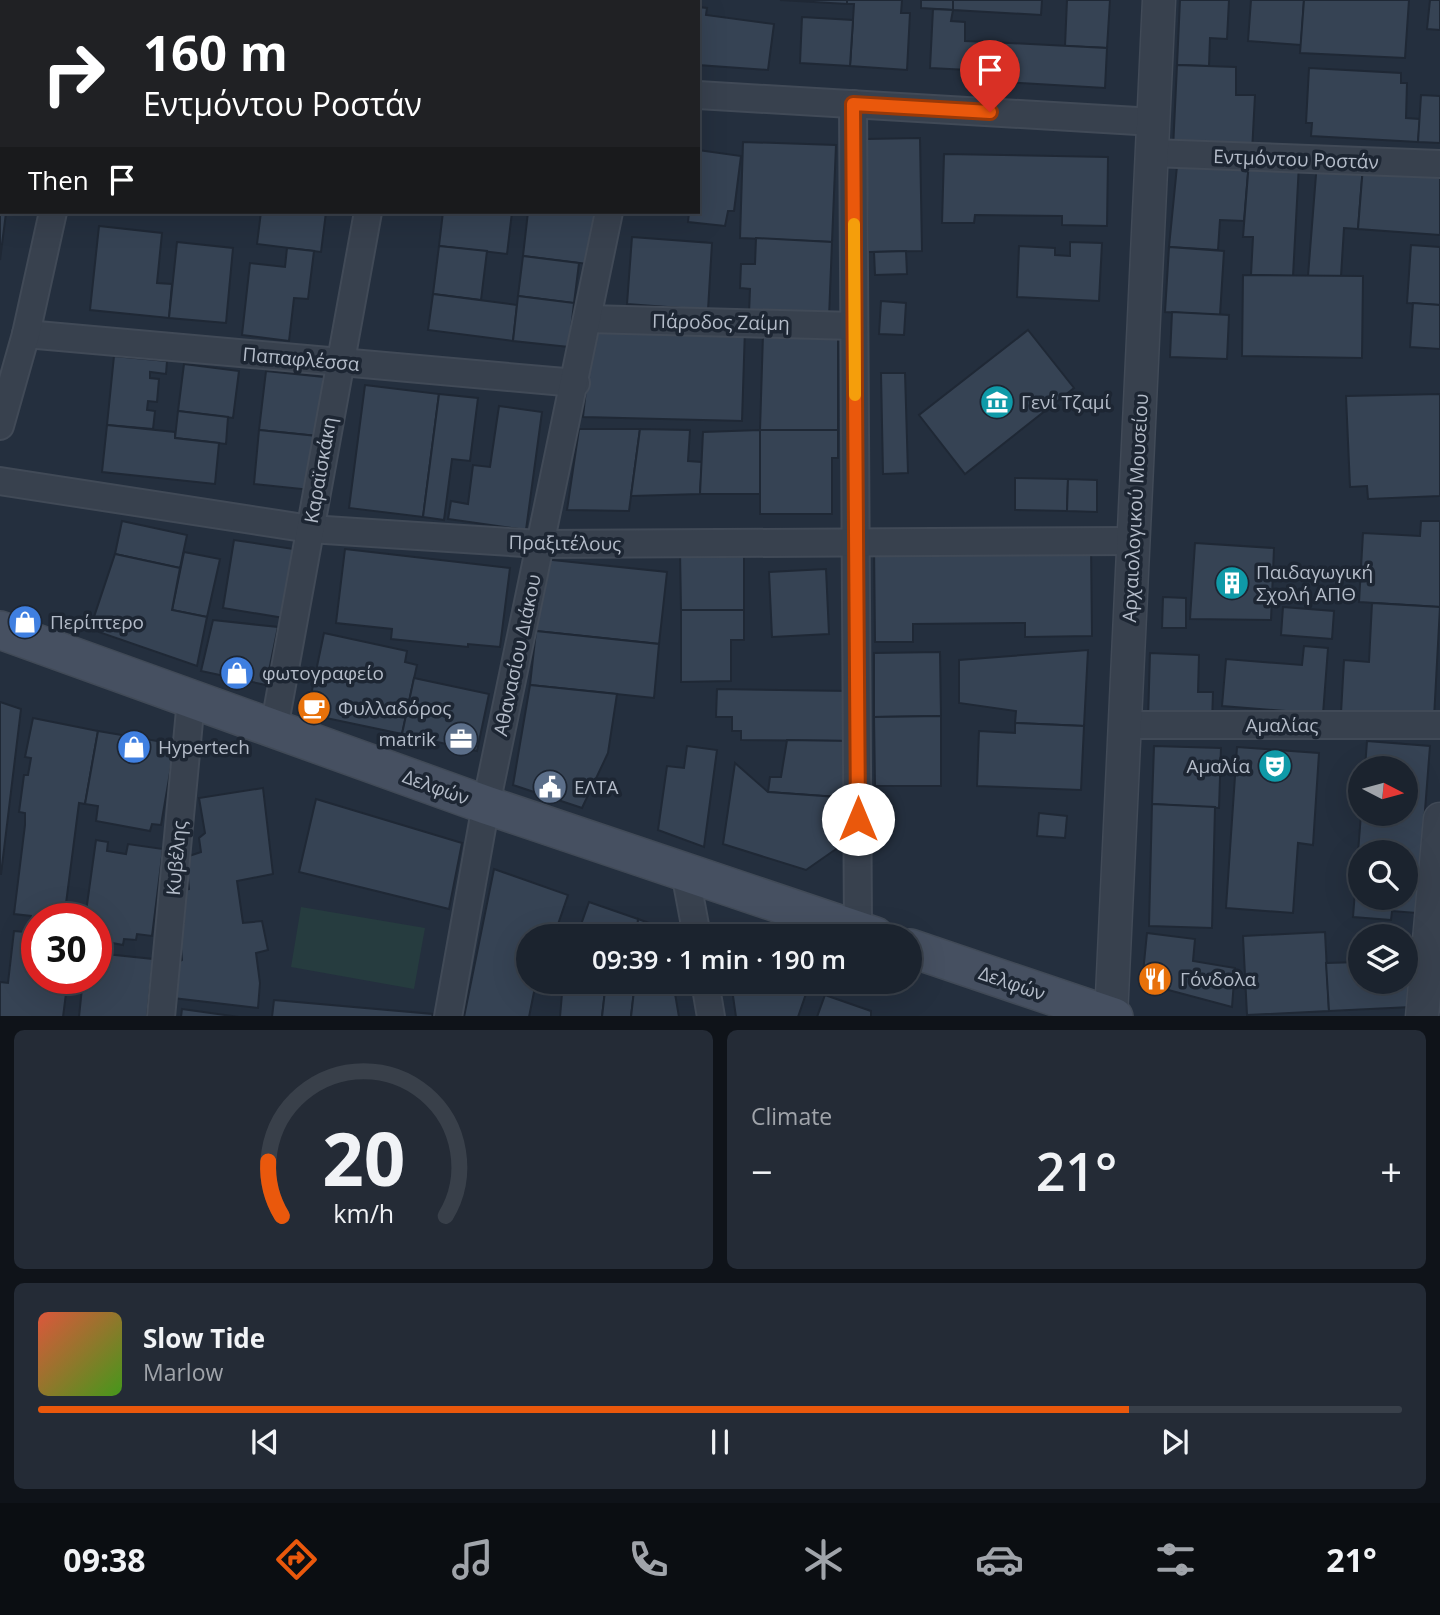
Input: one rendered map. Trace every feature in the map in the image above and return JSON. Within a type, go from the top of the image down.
[{"type":"main road","name":"Δελφών","points":[[0,630],[486,805],[840,924]]},
{"type":"main road","name":"Δελφών","points":[[922,952],[1112,1016]]},
{"type":"street","name":"Αρχαιολογικού Μουσείου","points":[[1112,1016],[1160,0]]},
{"type":"street","name":"Εντμόντου Ροστάν","points":[[700,95],[853,104],[1153,138],[1440,164]]},
{"type":"street","points":[[853,104],[856,542],[867,924]]},
{"type":"street","points":[[0,426],[26,334],[53,214]]},
{"type":"street","name":"Καραϊσκάκη","points":[[274,729],[368,214]]},
{"type":"street","name":"Αθανασίου Διάκου","points":[[448,1016],[486,805],[610,214]]},
{"type":"street","name":"Πάροδος Ζαίμη","points":[[588,319],[854,326]]},
{"type":"street","name":"Παπαφλέσσα","points":[[26,334],[576,383]]},
{"type":"street","name":"Πραξιτέλους","points":[[0,481],[310,529],[540,544],[1133,541]]},
{"type":"street","name":"Κυβέλης","points":[[161,1016],[191,700]]},
{"type":"street","name":"Αμαλίας","points":[[1125,725],[1440,725]]},
{"type":"street","points":[[1422,1016],[1440,819]]},
{"type":"street","points":[[685,872],[695,924]]},
{"type":"street","points":[[707,994],[712,1016]]},
{"type":"green space","points":[[301,907],[425,928],[414,989],[291,967]]},
{"type":"building","points":[[780,0],[847,0],[847,4]]},
{"type":"building","points":[[847,0],[902,0],[901,13],[910,13],[907,70],[850,66],[854,4],[847,4]]},
{"type":"building","points":[[921,0],[953,0],[953,10],[921,8]]},
{"type":"building","points":[[953,0],[1042,0],[1041,15],[953,10]]},
{"type":"building","points":[[1067,0],[1110,0],[1107,48],[1065,46]]},
{"type":"building","points":[[1180,0],[1229,0],[1227,39],[1210,38],[1209,66],[1177,65]]},
{"type":"building","points":[[1251,0],[1304,0],[1301,45],[1248,41]]},
{"type":"building","points":[[1304,0],[1409,0],[1405,58],[1300,53]]},
{"type":"building","points":[[1430,0],[1440,0],[1440,30],[1427,29]]},
{"type":"building","points":[[700,7],[707,8],[706,15],[774,24],[768,70],[700,65]]},
{"type":"building","points":[[933,9],[953,10],[951,21],[965,22],[965,41],[990,42],[988,71],[930,68]]},
{"type":"building","points":[[802,17],[853,20],[850,66],[800,63]]},
{"type":"building","points":[[990,42],[1107,48],[1105,88],[988,81]]},
{"type":"building","points":[[1177,65],[1236,67],[1236,95],[1255,95],[1252,152],[1173,149]]},
{"type":"building","points":[[1309,68],[1401,73],[1401,83],[1407,83],[1406,118],[1420,119],[1418,142],[1311,136],[1312,123],[1306,123]]},
{"type":"building","points":[[1421,95],[1440,96],[1440,143],[1418,142]]},
{"type":"building","points":[[920,138],[922,251],[868,252],[866,139]]},
{"type":"building","points":[[743,142],[836,145],[832,242],[740,238]]},
{"type":"building","points":[[700,150],[741,156],[734,211],[728,211],[725,226],[688,222],[689,214],[700,214]]},
{"type":"building","points":[[944,154],[1108,157],[1107,226],[1062,225],[1062,216],[975,215],[974,223],[942,223]]},
{"type":"building","points":[[1178,156],[1249,161],[1244,221],[1220,220],[1218,250],[1169,247]]},
{"type":"building","points":[[1249,161],[1299,164],[1293,276],[1251,275],[1253,237],[1243,237]]},
{"type":"building","points":[[1317,162],[1363,166],[1358,229],[1344,228],[1341,276],[1308,276]]},
{"type":"building","points":[[1363,166],[1440,171],[1440,235],[1358,229]]},
{"type":"building","points":[[0,214],[6,214],[0,260]]},
{"type":"building","points":[[261,214],[326,214],[321,252],[257,244]]},
{"type":"building","points":[[443,214],[512,214],[507,254],[439,246]]},
{"type":"building","points":[[528,214],[603,214],[596,265],[523,256]]},
{"type":"building","points":[[99,226],[162,233],[157,283],[172,284],[169,318],[90,310]]},
{"type":"building","points":[[632,237],[712,243],[708,310],[627,304]]},
{"type":"building","points":[[756,238],[832,242],[829,318],[749,314],[750,289],[740,288],[741,264],[755,264]]},
{"type":"building","points":[[177,242],[233,248],[226,323],[169,318]]},
{"type":"building","points":[[1070,242],[1102,243],[1099,301],[1017,297],[1019,246],[1055,248],[1055,255],[1070,256]]},
{"type":"building","points":[[1411,245],[1440,247],[1440,305],[1407,303]]},
{"type":"building","points":[[439,246],[487,251],[481,300],[433,294]]},
{"type":"building","points":[[1169,247],[1224,251],[1220,315],[1165,312]]},
{"type":"building","points":[[287,248],[314,251],[308,299],[294,298],[289,341],[242,335],[250,263],[285,267]]},
{"type":"building","points":[[906,251],[907,274],[875,275],[874,252]]},
{"type":"building","points":[[523,256],[579,263],[574,303],[518,296]]},
{"type":"building","points":[[1243,275],[1363,276],[1362,358],[1242,356]]},
{"type":"building","points":[[433,294],[517,305],[513,341],[428,330]]},
{"type":"building","points":[[518,296],[574,303],[569,347],[513,341]]},
{"type":"building","points":[[881,301],[906,303],[904,335],[879,334]]},
{"type":"building","points":[[1413,303],[1440,305],[1440,349],[1410,347]]},
{"type":"building","points":[[1172,312],[1229,315],[1227,359],[1170,357]]},
{"type":"building","points":[[593,324],[745,328],[742,421],[583,417]]},
{"type":"building","name":"Γενί Τζαμί","points":[[1028,330],[1074,388],[965,474],[919,415]]},
{"type":"building","points":[[763,334],[838,334],[838,430],[760,430]]},
{"type":"building","points":[[114,356],[167,361],[166,374],[150,372],[150,378],[159,379],[157,402],[148,401],[147,410],[155,411],[153,429],[107,425]]},
{"type":"building","points":[[184,364],[239,371],[233,418],[178,411]]},
{"type":"building","points":[[266,371],[324,377],[317,436],[259,430]]},
{"type":"building","points":[[881,373],[905,373],[908,473],[883,474]]},
{"type":"building","points":[[365,385],[439,394],[423,517],[349,508]]},
{"type":"building","points":[[439,394],[478,398],[470,461],[452,459],[444,520],[423,517]]},
{"type":"building","points":[[1440,394],[1440,496],[1368,499],[1367,486],[1350,487],[1346,396]]},
{"type":"building","points":[[499,406],[542,412],[526,530],[448,519],[451,501],[468,504],[473,465],[490,467]]},
{"type":"building","points":[[178,411],[228,417],[226,444],[175,438]]},
{"type":"building","points":[[107,425],[175,432],[175,438],[219,443],[215,484],[102,472]]},
{"type":"building","points":[[579,429],[640,429],[629,511],[567,510]]},
{"type":"building","points":[[640,429],[690,430],[688,461],[702,462],[700,494],[631,496]]},
{"type":"building","points":[[259,430],[317,436],[311,490],[254,484]]},
{"type":"building","points":[[760,430],[761,494],[700,494],[703,432]]},
{"type":"building","points":[[760,430],[838,430],[838,458],[832,458],[832,514],[760,514]]},
{"type":"building","points":[[1015,478],[1068,479],[1067,511],[1015,510]]},
{"type":"building","points":[[1068,479],[1097,480],[1097,512],[1067,511]]},
{"type":"building","points":[[122,521],[187,535],[180,568],[115,554]]},
{"type":"building","points":[[1421,521],[1440,521],[1440,607],[1359,602],[1363,533],[1420,536]]},
{"type":"building","points":[[234,540],[300,550],[290,619],[223,608]]},
{"type":"building","name":"Παιδαγωγική Σχολή ΑΠΘ","points":[[1195,543],[1274,548],[1271,620],[1190,619]]},
{"type":"building","points":[[874,544],[1091,544],[1092,636],[1025,637],[1025,623],[913,624],[913,642],[875,642]]},
{"type":"building","points":[[345,549],[510,568],[500,647],[468,644],[468,647],[391,639],[392,629],[336,623]]},
{"type":"building","points":[[744,550],[744,610],[681,610],[680,551]]},
{"type":"building","points":[[184,552],[220,559],[207,617],[172,610]]},
{"type":"building","points":[[115,554],[180,568],[172,610],[207,617],[197,666],[90,629]]},
{"type":"building","points":[[543,559],[667,572],[659,644],[536,631]]},
{"type":"building","points":[[826,569],[829,634],[772,637],[769,572]]},
{"type":"building","points":[[1163,597],[1186,598],[1186,628],[1162,628]]},
{"type":"building","points":[[1372,603],[1440,607],[1434,718],[1341,713],[1344,660],[1369,662]]},
{"type":"building","points":[[1283,607],[1334,611],[1332,639],[1281,635]]},
{"type":"building","points":[[681,610],[744,610],[744,640],[731,640],[731,681],[681,682]]},
{"type":"building","points":[[213,620],[278,627],[266,685],[201,671]]},
{"type":"building","points":[[536,631],[659,644],[654,698],[530,685]]},
{"type":"building","points":[[324,633],[407,651],[405,662],[417,665],[402,734],[307,714]]},
{"type":"building","points":[[1304,646],[1328,648],[1323,714],[1222,706],[1226,659],[1302,665]]},
{"type":"building","points":[[1088,650],[1084,726],[1015,723],[1016,711],[959,703],[959,660]]},
{"type":"building","points":[[940,652],[941,716],[874,717],[874,653]]},
{"type":"building","points":[[1150,653],[1199,655],[1198,692],[1213,692],[1212,723],[1148,720]]},
{"type":"building","points":[[414,678],[489,694],[477,751],[402,734]]},
{"type":"building","points":[[530,685],[617,694],[608,753],[582,808],[513,785]]},
{"type":"building","points":[[717,689],[851,691],[850,741],[741,740],[741,731],[732,731],[732,717],[716,717]]},
{"type":"building","points":[[0,702],[21,709],[1,874],[0,874]]},
{"type":"building","points":[[941,716],[941,786],[875,786],[874,717]]},
{"type":"building","points":[[33,718],[98,731],[85,804],[79,803],[66,903],[21,903],[21,915],[14,914],[25,825],[25,813],[19,812],[24,775],[28,775],[31,758],[25,757]]},
{"type":"building","points":[[1015,723],[1084,726],[1081,790],[977,786],[979,731],[1015,733]]},
{"type":"building","points":[[98,731],[175,744],[161,825],[152,824],[150,831],[96,821],[98,806],[85,804]]},
{"type":"building","points":[[787,740],[850,741],[851,798],[768,792],[770,777],[781,777]]},
{"type":"building","points":[[1367,741],[1430,746],[1418,900],[1418,840],[1359,840],[1360,826],[1418,826],[1418,756],[1366,756]]},
{"type":"building","points":[[687,746],[717,750],[704,847],[658,830],[667,766],[684,768]]},
{"type":"building","points":[[1154,746],[1221,748],[1219,808],[1152,804]]},
{"type":"building","points":[[1237,747],[1319,753],[1313,845],[1298,843],[1293,913],[1226,908]]},
{"type":"building","points":[[735,763],[768,792],[851,798],[849,840],[806,870],[723,844]]},
{"type":"building","points":[[263,788],[273,874],[237,881],[243,923],[262,921],[268,950],[256,953],[260,983],[258,1008],[173,998],[175,964],[182,960],[179,925],[184,923],[181,891],[189,889],[186,857],[201,852],[199,838],[205,833],[199,798]]},
{"type":"building","points":[[316,799],[462,843],[449,909],[299,872]]},
{"type":"building","points":[[1152,804],[1215,807],[1212,928],[1149,926]]},
{"type":"building","points":[[1039,813],[1067,816],[1065,838],[1037,836]]},
{"type":"building","points":[[96,840],[108,842],[107,851],[126,854],[128,844],[163,849],[152,936],[137,934],[136,940],[124,939],[123,945],[112,943],[112,903],[87,903]]},
{"type":"building","points":[[494,869],[568,895],[558,924],[516,924],[516,994],[534,994],[529,1016],[464,1016]]},
{"type":"building","points":[[589,902],[638,919],[638,924],[581,924]]},
{"type":"building","points":[[1354,910],[1417,910],[1417,913],[1392,911],[1391,920],[1353,917]]},
{"type":"building","points":[[638,919],[652,924],[638,924]]},
{"type":"building","points":[[14,931],[21,932],[21,994],[66,994],[63,1016],[0,1016],[0,982],[8,983]]},
{"type":"building","points":[[1325,932],[1329,1011],[1247,1015],[1243,936]]},
{"type":"building","points":[[1147,933],[1195,939],[1193,961],[1235,968],[1232,1007],[1142,983]]},
{"type":"building","points":[[112,955],[153,959],[147,1016],[79,1016],[81,994],[112,994]]},
{"type":"building","points":[[1348,962],[1348,994],[1412,994],[1411,1007],[1329,1011],[1326,963]]},
{"type":"building","points":[[562,994],[605,994],[602,1016],[560,1016]]},
{"type":"building","points":[[605,994],[634,994],[631,1016],[602,1016]]},
{"type":"building","points":[[634,994],[675,994],[679,1016],[631,1016]]},
{"type":"building","points":[[733,994],[806,994],[798,1016],[736,1016]]},
{"type":"building","points":[[825,995],[871,1011],[871,1016],[817,1016]]},
{"type":"building","points":[[274,1000],[433,1014],[432,1016],[272,1016]]},
{"type":"building","points":[[182,1009],[232,1016],[181,1016]]},
{"type":"slow traffic","points":[[854,224],[855,395]]},
{"type":"place","name":"Γενί Τζαμί","points":[[997,402]]},
{"type":"place","name":"Παιδαγωγική Σχολή ΑΠΘ","points":[[1232,583]]},
{"type":"place","name":"Περίπτερο","points":[[25,622]]},
{"type":"place","name":"φωτογραφείο","points":[[237,673]]},
{"type":"place","name":"Φυλλαδόρος","points":[[314,708]]},
{"type":"place","name":"matrik","points":[[461,739]]},
{"type":"place","name":"Hypertech","points":[[134,747]]},
{"type":"place","name":"Αμαλία","points":[[1275,766]]},
{"type":"place","name":"ΕΛΤΑ","points":[[550,787]]},
{"type":"place","name":"Γόνδολα","points":[[1155,979]]},
{"type":"route","points":[[858,819],[853,104],[990,112]]}]
